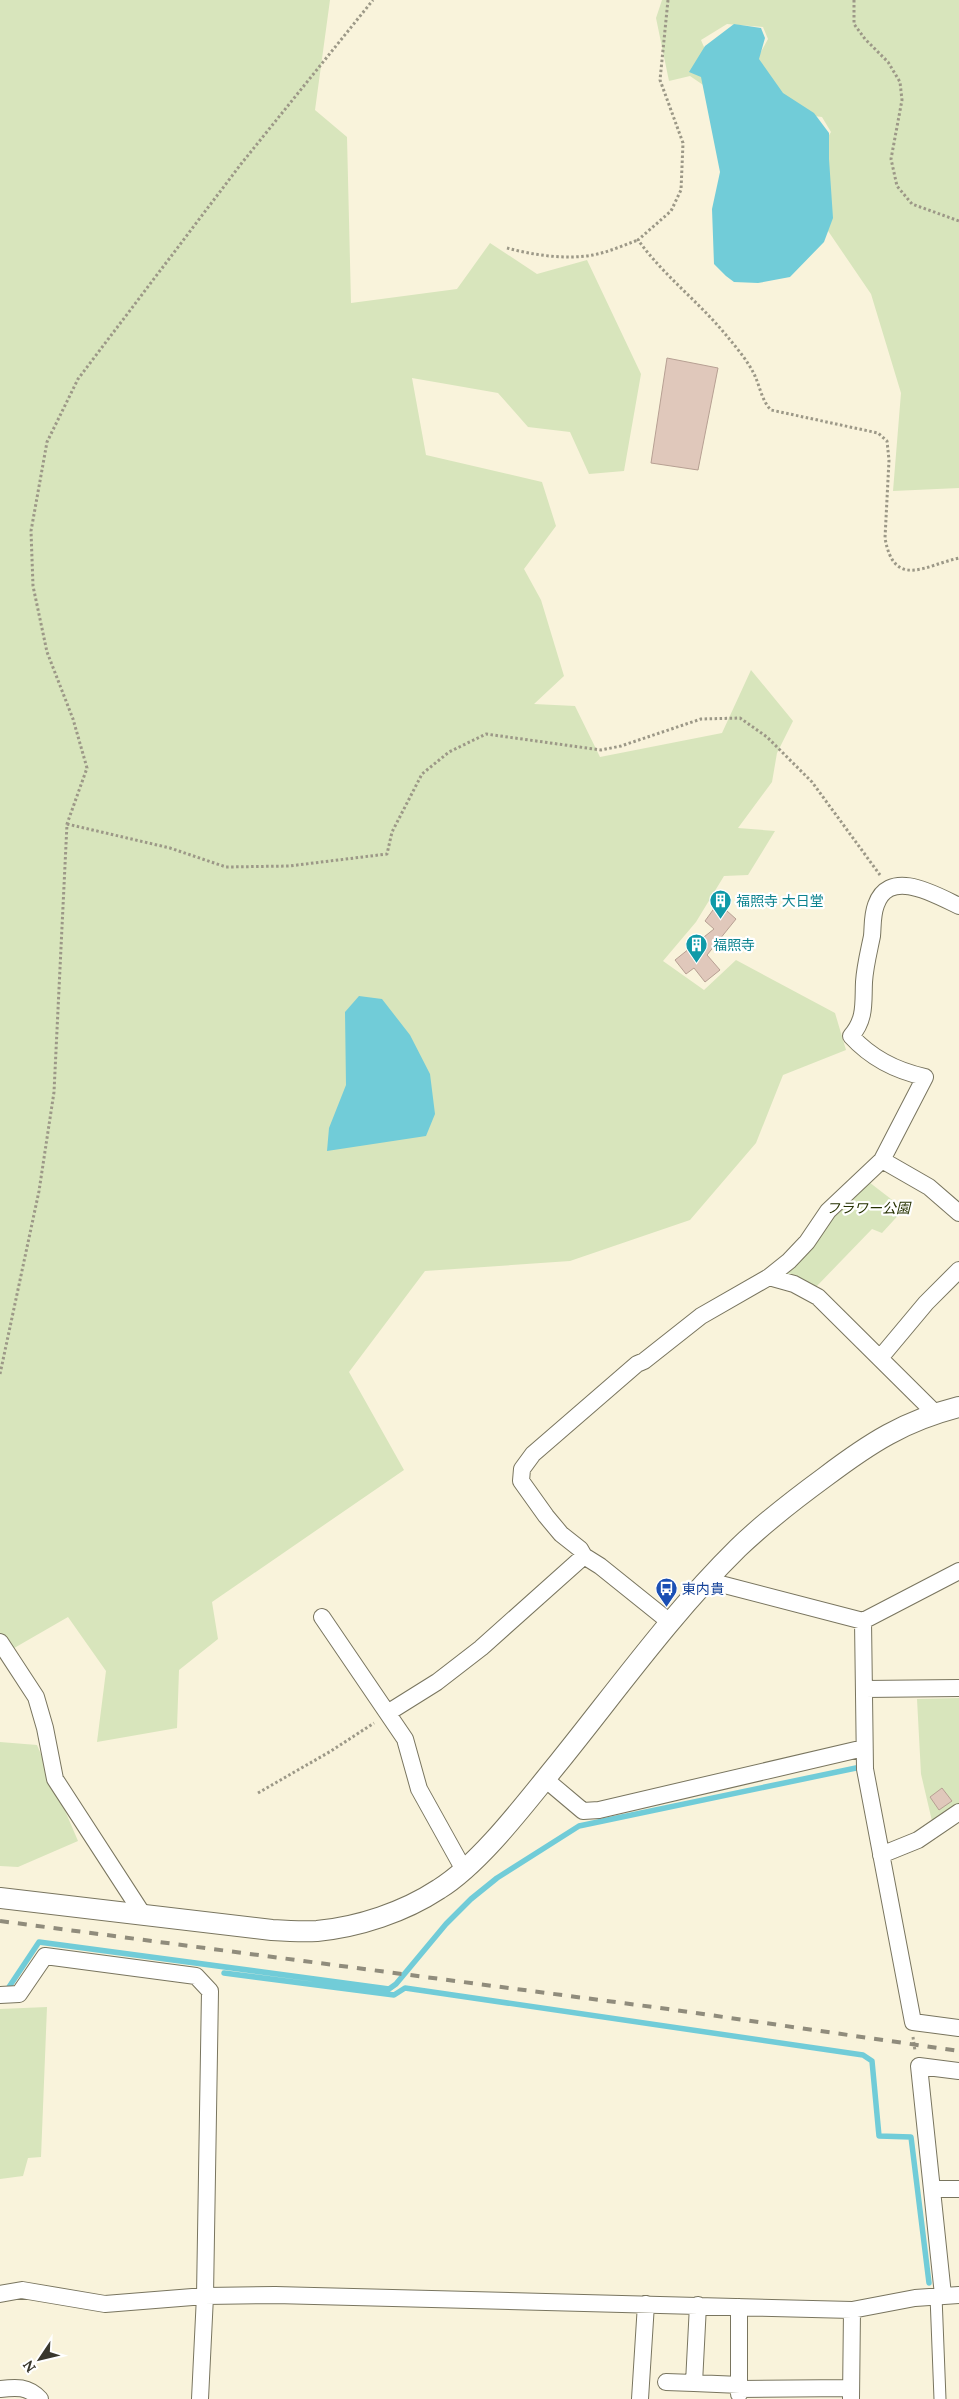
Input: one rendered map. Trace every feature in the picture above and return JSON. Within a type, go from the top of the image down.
[{"type":"street","points":[[672,1623],[584,1556],[580,1549],[561,1534],[530,1497],[521,1481],[522,1469],[533,1454],[637,1364],[701,1316],[769,1277],[789,1261],[807,1242],[828,1211],[882,1160],[925,1077],[894,1068],[863,1049],[851,1036],[860,1026],[864,1004],[864,982],[876,903],[889,888],[902,885],[922,888],[959,906]]},
{"type":"street","points":[[882,1160],[929,1187],[959,1213]]},
{"type":"street","points":[[880,1358],[926,1303],[959,1270]]},
{"type":"street","points":[[769,1277],[794,1284],[818,1297],[935,1413]]},
{"type":"street","points":[[0,1898],[142,1913],[272,1930],[315,1931],[380,1917],[413,1904],[440,1889],[464,1870],[545,1779],[672,1623],[738,1548],[822,1479],[878,1440],[906,1424],[935,1413],[959,1407]]},
{"type":"street","points":[[389,1712],[437,1682],[481,1648],[584,1556]]},
{"type":"street","points":[[708,1581],[863,1621],[959,1571]]},
{"type":"street","points":[[322,1617],[361,1677],[389,1712],[405,1739],[419,1789],[464,1870]]},
{"type":"street","points":[[863,1621],[865,1769],[913,2022],[959,2028]]},
{"type":"street","points":[[0,1642],[36,1697],[45,1728],[55,1779],[142,1913]]},
{"type":"street","points":[[865,1689],[959,1688]]},
{"type":"street","points":[[545,1779],[583,1812],[600,1810],[864,1748]]},
{"type":"street","points":[[880,1855],[918,1840],[959,1812]]},
{"type":"street","points":[[0,1995],[19,1994],[45,1956],[196,1976],[210,1991],[205,2296],[200,2399]]},
{"type":"street","points":[[940,2399],[946,2295],[918,2066],[959,2071]]},
{"type":"street","points":[[933,2189],[959,2189]]},
{"type":"street","points":[[0,2294],[22,2290],[105,2304],[205,2296],[474,2299],[852,2310],[946,2295]]},
{"type":"street","points":[[640,2399],[646,2304]]},
{"type":"street","points":[[694,2383],[698,2305]]},
{"type":"street","points":[[739,2306],[739,2391]]},
{"type":"street","points":[[666,2382],[694,2383],[739,2391],[851,2393],[852,2310]]},
{"type":"street","points":[[0,2388],[19,2387],[28,2389],[40,2399]]},
{"type":"path","points":[[0,1374],[39,1191],[54,1092],[67,824],[87,768],[73,719],[47,652],[33,586],[31,531],[47,442],[78,379],[242,164],[373,0]]},
{"type":"path","points":[[507,248],[524,252],[556,255],[593,255],[638,240],[671,211],[681,190],[683,144],[660,80],[668,0]]},
{"type":"path","points":[[854,0],[854,24],[896,71],[902,88],[902,100],[891,159],[897,186],[912,204],[959,221]]},
{"type":"path","points":[[638,240],[656,264],[709,315],[727,336],[751,368],[764,400],[771,410],[878,433],[887,440],[889,460],[885,538],[887,551],[896,565],[906,570],[915,571],[959,558]]},
{"type":"path","points":[[67,824],[170,848],[226,867],[289,866],[387,854],[392,832],[422,774],[449,752],[486,734],[601,750],[621,746],[701,719],[740,718],[767,737],[812,782],[889,888]]},
{"type":"path","points":[[258,1793],[331,1752],[389,1712]]},
{"type":"path","points":[[913,2022],[915,2056],[918,2066]]},
{"type":"green space","points":[[0,0],[330,0],[315,110],[347,137],[351,303],[457,289],[490,243],[537,274],[587,260],[641,374],[624,471],[589,474],[570,432],[528,427],[498,393],[412,378],[426,455],[542,482],[556,526],[524,569],[541,600],[564,676],[534,704],[575,706],[600,757],[722,733],[751,670],[793,721],[777,753],[772,782],[738,828],[775,831],[748,875],[724,876],[696,922],[663,961],[704,990],[736,960],[835,1013],[846,1050],[783,1075],[756,1143],[690,1220],[570,1261],[425,1271],[349,1372],[404,1470],[212,1602],[218,1639],[179,1670],[177,1728],[97,1742],[106,1671],[68,1617],[9,1651],[0,1634]]},
{"type":"green space","points":[[662,0],[959,0],[959,488],[893,491],[901,393],[871,294],[807,200],[816,156],[831,132],[822,117],[792,113],[756,61],[768,39],[763,27],[727,24],[701,40],[707,54],[709,89],[690,76],[669,81],[656,18]]},
{"type":"green space","name":"フラワー公園","points":[[865,1179],[904,1209],[882,1233],[872,1229],[815,1288],[784,1276]]},
{"type":"green space","points":[[959,1698],[959,1803],[932,1821],[921,1774],[917,1699]]},
{"type":"green space","points":[[0,1742],[37,1745],[78,1841],[18,1867],[0,1866]]},
{"type":"green space","points":[[47,2007],[41,2157],[28,2158],[23,2176],[0,2179],[0,2009]]},
{"type":"water","points":[[734,24],[761,28],[765,38],[759,59],[783,93],[814,113],[829,133],[833,218],[824,242],[790,277],[758,283],[734,282],[714,264],[712,209],[720,172],[701,77],[689,72],[705,46]]},
{"type":"water","points":[[359,996],[382,999],[410,1035],[430,1074],[435,1114],[426,1136],[327,1151],[329,1128],[346,1085],[345,1012]]},
{"type":"building","points":[[667,358],[718,368],[698,470],[651,463]]},
{"type":"building","points":[[718,903],[736,919],[707,955],[720,970],[705,982],[694,968],[686,974],[675,960],[714,929],[705,921]]},
{"type":"building","points":[[942,1788],[952,1801],[939,1810],[930,1797]]},
{"type":"waterway","points":[[9,1987],[39,1942],[389,1989],[396,1984],[446,1924],[471,1899],[497,1878],[579,1826],[856,1768]]},
{"type":"waterway","points":[[224,1973],[394,1995],[405,1988],[863,2055],[872,2061],[879,2136],[911,2137],[929,2283]]},
{"type":"railway","points":[[0,1921],[668,2009],[959,2051]]},
{"type":"place","name":"福照寺 大日堂","points":[[720,920]]},
{"type":"place","name":"福照寺","points":[[697,964]]},
{"type":"place","name":"東内貴","points":[[666,1608]]}]
